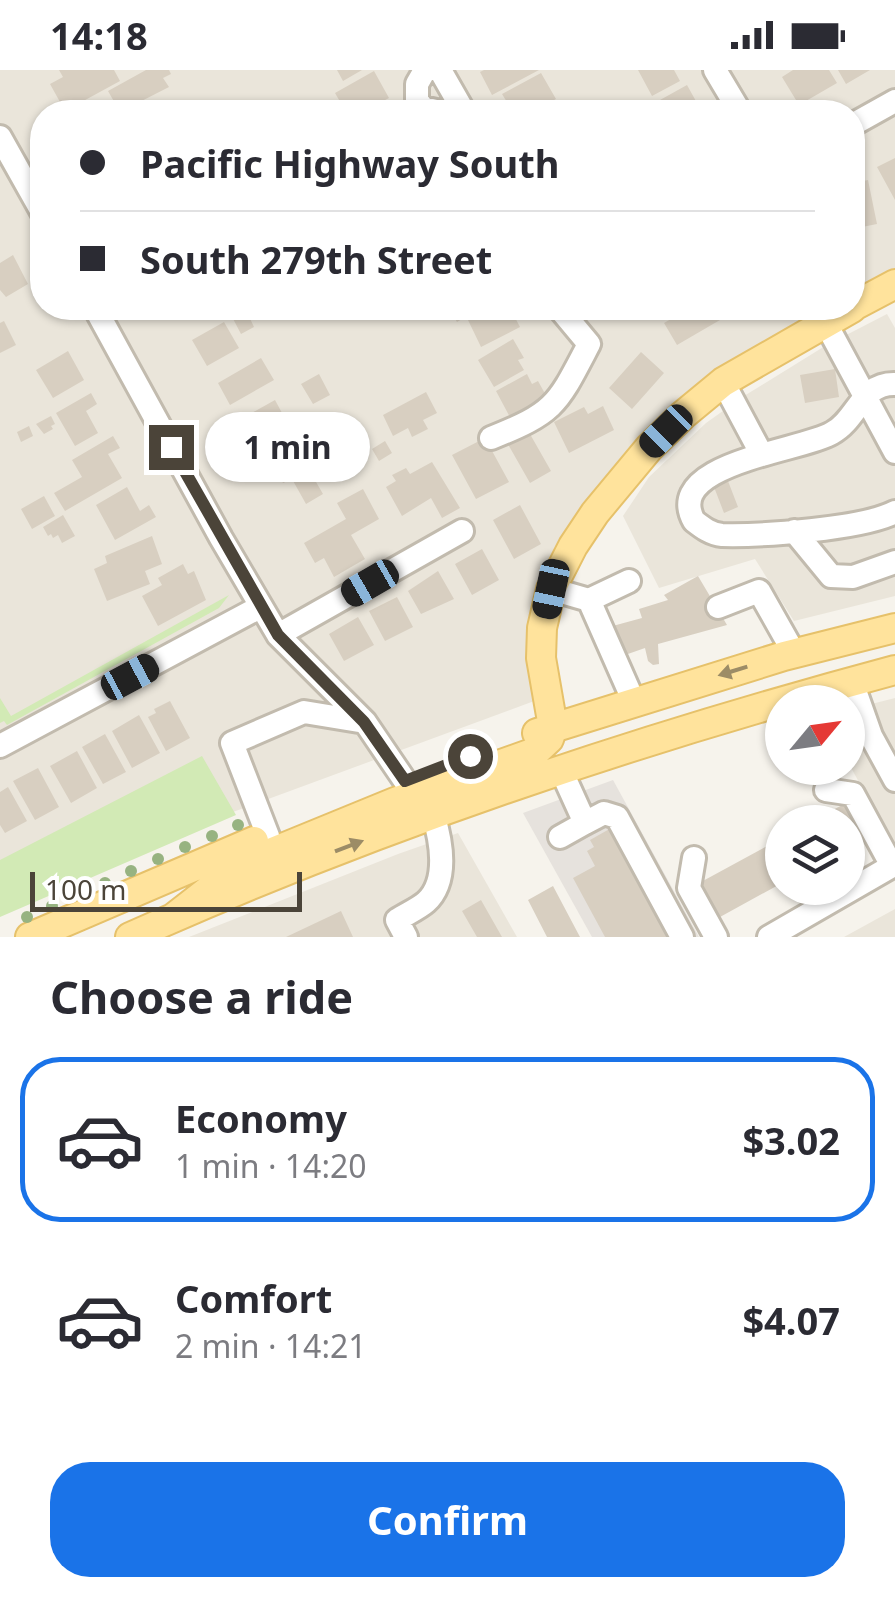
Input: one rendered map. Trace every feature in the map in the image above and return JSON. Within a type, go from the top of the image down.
[{"type":"main road","points":[[865,300],[895,284]]},
{"type":"main road","points":[[173,918],[241,865],[395,802],[535,752],[549,740],[553,727],[541,658],[542,628],[551,589],[573,546],[660,437],[723,382],[829,320]]},
{"type":"main road","points":[[30,937],[268,836],[553,727],[794,653],[895,628]]},
{"type":"main road","points":[[130,937],[433,814],[789,698],[895,670]]},
{"type":"street","points":[[417,100],[417,84],[425,70]]},
{"type":"street","points":[[440,70],[449,100]]},
{"type":"street","points":[[715,70],[733,100]]},
{"type":"street","points":[[865,118],[895,101]]},
{"type":"street","points":[[0,137],[30,191]]},
{"type":"street","points":[[102,320],[278,635],[364,722],[405,781]]},
{"type":"street","points":[[491,438],[550,411],[589,344],[569,320]]},
{"type":"street","points":[[825,322],[895,452]]},
{"type":"street","points":[[723,382],[762,455]]},
{"type":"street","points":[[824,438],[852,417],[862,396],[890,382],[895,384]]},
{"type":"street","points":[[880,428],[865,424],[714,473],[691,492],[690,513],[705,530],[719,535],[794,531],[878,519],[895,512]]},
{"type":"street","points":[[278,635],[462,531]]},
{"type":"street","points":[[794,531],[831,576],[853,577],[895,562]]},
{"type":"street","points":[[551,589],[590,600],[629,581]]},
{"type":"street","points":[[718,607],[759,591],[794,653]]},
{"type":"street","points":[[590,600],[634,702]]},
{"type":"street","points":[[0,746],[260,607]]},
{"type":"street","points":[[852,682],[872,736],[895,780]]},
{"type":"street","points":[[268,836],[232,743],[304,712],[364,722]]},
{"type":"street","points":[[561,770],[585,823]]},
{"type":"street","points":[[770,937],[892,866],[853,794],[826,790]]},
{"type":"street","points":[[560,837],[604,813],[617,817],[682,937]]},
{"type":"street","points":[[406,937],[397,920],[427,901],[436,888],[440,838],[433,814]]},
{"type":"street","points":[[694,858],[689,888],[716,937]]},
{"type":"shaded area","points":[[0,70],[895,70],[895,292],[865,309],[865,100],[30,100],[30,320],[845,320],[703,399],[595,513],[542,628],[545,697],[233,812],[0,907]]},
{"type":"shaded area","points":[[887,314],[895,328],[895,596],[794,621],[755,559],[659,588],[623,516],[649,477],[706,423],[744,396],[825,346]]},
{"type":"shaded area","points":[[895,698],[895,849],[860,785],[865,785],[865,706]]},
{"type":"shaded area","points":[[613,780],[699,937],[592,937],[523,813]]},
{"type":"shaded area","points":[[458,833],[517,937],[189,937],[398,854]]},
{"type":"shaded area","points":[[895,909],[895,937],[844,937]]},
{"type":"green space","points":[[229,595],[219,608],[7,725],[4,721],[0,723],[0,698],[11,716]]},
{"type":"green space","points":[[202,756],[236,815],[0,917],[0,860]]},
{"type":"building","points":[[59,70],[114,70],[120,81],[85,100],[59,100],[50,84],[63,77]]},
{"type":"building","points":[[146,70],[169,70],[171,74],[163,78],[169,87],[144,100],[113,100],[108,91]]},
{"type":"building","points":[[337,70],[362,70],[343,81]]},
{"type":"building","points":[[539,70],[492,95],[480,72]]},
{"type":"building","points":[[638,70],[674,70],[680,81],[652,96]]},
{"type":"building","points":[[793,70],[829,70],[837,83],[808,100],[796,100],[782,77]]},
{"type":"building","points":[[838,70],[870,70],[846,84]]},
{"type":"building","points":[[374,71],[389,98],[339,100],[335,93]]},
{"type":"building","points":[[541,73],[556,99],[506,100],[502,94]]},
{"type":"building","points":[[687,85],[695,100],[660,100]]},
{"type":"building","points":[[895,158],[895,200],[877,167]]},
{"type":"building","points":[[868,180],[877,224],[865,226]]},
{"type":"building","points":[[13,255],[28,284],[6,297],[0,290],[0,263]]},
{"type":"building","points":[[234,320],[251,320],[254,327],[241,334]]},
{"type":"building","points":[[468,320],[516,320],[520,327],[481,347]]},
{"type":"building","points":[[669,320],[720,320],[677,345],[664,323]]},
{"type":"building","points":[[4,321],[16,345],[0,353],[0,323]]},
{"type":"building","points":[[224,322],[239,348],[207,366],[192,340]]},
{"type":"building","points":[[513,339],[524,358],[518,360],[524,370],[494,387],[478,360]]},
{"type":"building","points":[[68,351],[84,380],[53,398],[36,370]]},
{"type":"building","points":[[641,352],[664,373],[632,409],[609,388]]},
{"type":"building","points":[[261,358],[274,380],[230,405],[218,383]]},
{"type":"building","points":[[835,369],[839,397],[805,403],[800,375]]},
{"type":"building","points":[[319,374],[330,395],[313,404],[301,384]]},
{"type":"building","points":[[527,374],[532,384],[538,381],[548,399],[511,419],[496,391]]},
{"type":"building","points":[[426,392],[437,413],[423,420],[428,429],[412,437],[408,428],[393,436],[383,415]]},
{"type":"building","points":[[91,393],[97,404],[86,411],[98,433],[75,446],[56,413]]},
{"type":"building","points":[[275,400],[295,437],[270,450],[266,441],[253,448],[239,420]]},
{"type":"building","points":[[603,406],[614,430],[569,453],[554,422],[584,407],[588,414]]},
{"type":"building","points":[[51,416],[55,424],[44,434],[36,424]]},
{"type":"building","points":[[29,426],[33,436],[21,442],[17,432]]},
{"type":"building","points":[[526,427],[551,471],[530,483],[505,439]]},
{"type":"building","points":[[113,436],[120,448],[108,454],[122,478],[65,511],[54,493],[82,477],[72,460]]},
{"type":"building","points":[[485,438],[509,482],[476,499],[452,455]]},
{"type":"building","points":[[385,441],[392,453],[379,461],[372,449]]},
{"type":"building","points":[[309,452],[315,464],[308,468],[323,494],[306,504],[292,479],[283,483],[276,470]]},
{"type":"building","points":[[432,462],[460,508],[442,518],[431,498],[402,516],[386,487],[396,481],[392,475],[406,468],[410,474]]},
{"type":"building","points":[[728,481],[738,507],[724,513],[714,487]]},
{"type":"building","points":[[127,487],[140,511],[149,505],[156,517],[115,540],[96,505]]},
{"type":"building","points":[[363,489],[379,519],[351,535],[365,559],[334,577],[324,558],[315,563],[304,543],[346,519],[337,503]]},
{"type":"building","points":[[44,496],[55,516],[32,529],[21,509]]},
{"type":"building","points":[[520,505],[541,544],[514,559],[493,520]]},
{"type":"building","points":[[63,515],[75,536],[62,543],[58,535],[48,536],[43,527]]},
{"type":"building","points":[[152,536],[162,564],[145,571],[150,584],[107,601],[94,569],[107,563],[105,556]]},
{"type":"building","points":[[482,549],[499,580],[472,595],[455,564]]},
{"type":"building","points":[[183,564],[188,574],[194,571],[206,600],[158,626],[142,596],[162,585],[158,578]]},
{"type":"building","points":[[438,571],[454,599],[421,614],[408,591]]},
{"type":"building","points":[[698,576],[727,625],[658,644],[659,664],[648,661],[645,648],[625,655],[609,627],[642,618],[639,609],[668,600],[664,595]]},
{"type":"building","points":[[397,597],[413,627],[385,641],[369,611]]},
{"type":"building","points":[[358,617],[374,645],[344,661],[329,634]]},
{"type":"building","points":[[170,701],[190,738],[166,751],[148,717]]},
{"type":"building","points":[[139,715],[160,753],[132,768],[112,731]]},
{"type":"building","points":[[105,734],[126,772],[103,784],[82,747]]},
{"type":"building","points":[[77,751],[97,788],[71,803],[50,766]]},
{"type":"building","points":[[38,768],[59,807],[35,820],[13,781]]},
{"type":"building","points":[[8,787],[27,821],[5,833],[0,825],[0,792]]},
{"type":"building","points":[[613,827],[673,937],[605,937],[573,878],[595,866],[587,851],[594,847],[590,840]]},
{"type":"building","points":[[765,847],[765,892],[720,917],[701,882]]},
{"type":"building","points":[[553,886],[580,937],[547,937],[528,900]]},
{"type":"building","points":[[481,900],[502,937],[477,937],[462,911]]},
{"type":"building","points":[[341,911],[353,937],[286,937]]},
{"type":"route","points":[[171,447],[278,635],[364,722],[405,781],[470,756]]}]
